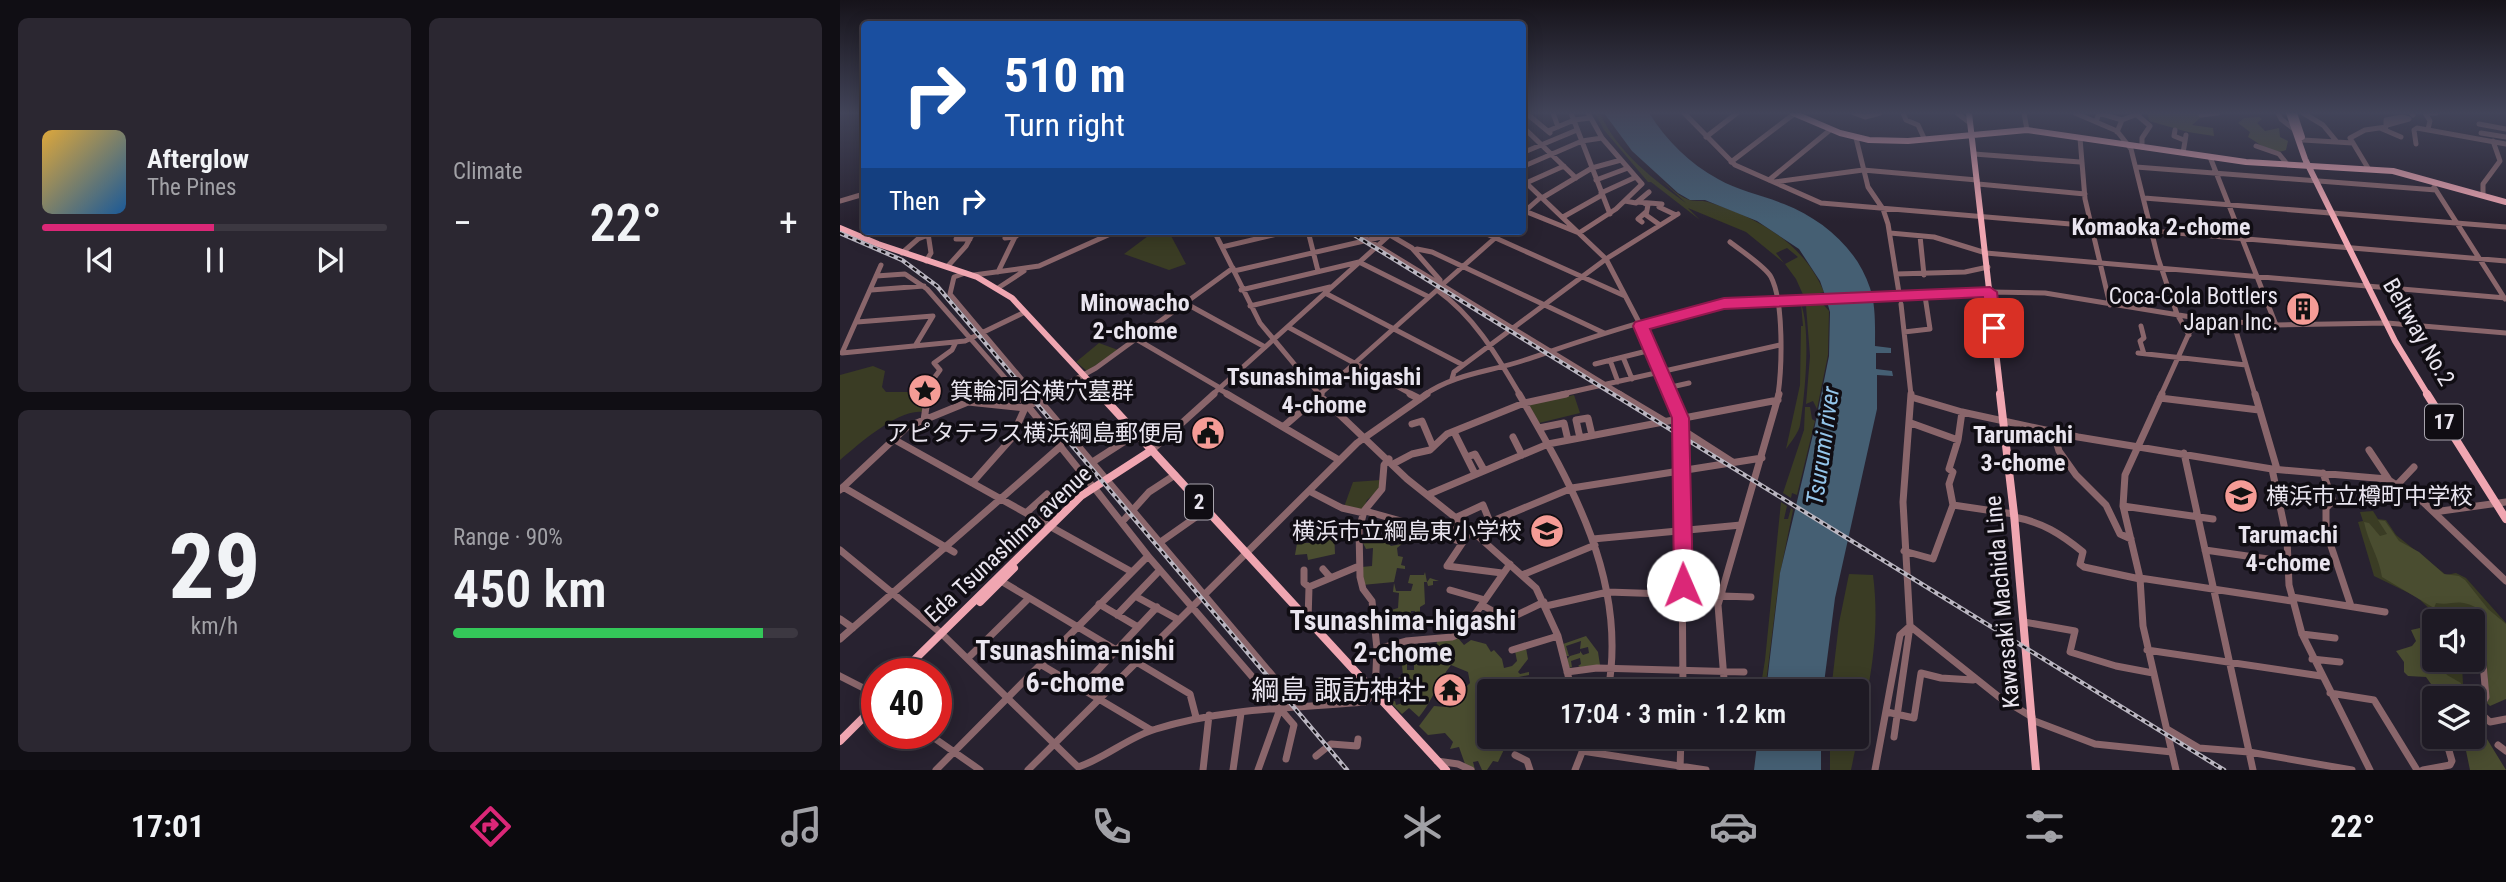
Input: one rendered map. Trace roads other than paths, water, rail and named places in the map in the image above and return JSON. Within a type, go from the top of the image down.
[{"type":"main road","name":"Kawasaki Machida Line","points":[[1974,149],[2014,515],[2036,770]]},
{"type":"main road","points":[[2155,149],[2287,164],[2368,168],[2431,180],[2506,202]]},
{"type":"main road","name":"Beltway No.2","points":[[2302,149],[2387,323]]},
{"type":"main road","name":"Beltway No.2","points":[[2305,149],[2309,165]]},
{"type":"main road","name":"2","points":[[840,228],[902,253],[969,274],[998,288],[1025,312],[1446,770]]},
{"type":"main road","name":"17","points":[[2387,323],[2395,341],[2506,512]]},
{"type":"main road","name":"Eda Tsunashima avenue","points":[[921,658],[1051,527],[1095,488],[1152,450]]},
{"type":"main road","name":"17","points":[[2500,503],[2506,519]]},
{"type":"main road","name":"Eda Tsunashima avenue","points":[[917,658],[1001,581],[1051,527]]},
{"type":"main road","points":[[840,734],[861,712]]},
{"type":"main road","points":[[840,741],[861,720]]},
{"type":"street","points":[[1546,149],[1576,178]]},
{"type":"street","points":[[1526,165],[1564,149]]},
{"type":"street","points":[[1585,149],[1609,214]]},
{"type":"street","points":[[1579,233],[1609,214],[1642,184],[1611,149]]},
{"type":"street","points":[[1718,149],[1731,162],[1820,203],[2506,261]]},
{"type":"street","points":[[1731,162],[1748,149]]},
{"type":"street","points":[[1772,181],[1808,149]]},
{"type":"street","points":[[1858,149],[1868,187],[1883,209],[1890,233],[1901,298],[1911,397],[1903,502],[1910,626],[1894,737]]},
{"type":"street","points":[[2080,149],[2085,194],[2110,305]]},
{"type":"street","points":[[2130,149],[2177,315],[2189,334]]},
{"type":"street","points":[[2183,153],[2184,149]]},
{"type":"street","points":[[2264,149],[2279,154],[2287,164]]},
{"type":"street","points":[[2357,149],[2368,168]]},
{"type":"street","points":[[2496,149],[2506,151]]},
{"type":"street","points":[[2496,149],[2503,162],[2500,168],[2504,169]]},
{"type":"street","points":[[1975,153],[2080,162]]},
{"type":"street","points":[[2210,157],[2276,325]]},
{"type":"street","points":[[2483,195],[2483,184],[2501,159]]},
{"type":"street","points":[[1526,209],[1592,168],[1621,160]]},
{"type":"street","points":[[1526,180],[1564,166]]},
{"type":"street","points":[[2136,167],[2436,190]]},
{"type":"street","points":[[1596,180],[1628,168]]},
{"type":"street","points":[[1772,181],[1863,170],[2085,194]]},
{"type":"street","points":[[1563,218],[1636,177]]},
{"type":"street","points":[[2431,180],[2505,299]]},
{"type":"street","points":[[1526,183],[1606,259],[1641,326],[1681,418],[1683,679]]},
{"type":"street","points":[[1641,202],[1649,192]]},
{"type":"street","points":[[840,201],[861,195]]},
{"type":"street","points":[[2144,198],[2506,227]]},
{"type":"street","points":[[1452,379],[1452,375],[1463,365],[1581,277],[1677,215],[1658,207],[1662,204],[1625,201]]},
{"type":"street","points":[[1641,202],[1648,205],[1646,212],[1638,219],[1642,222]]},
{"type":"street","points":[[1526,212],[1579,233]]},
{"type":"street","points":[[1646,212],[1646,215],[1660,225]]},
{"type":"street","points":[[1890,233],[1957,242],[1986,253],[2505,299]]},
{"type":"street","points":[[902,253],[925,235]]},
{"type":"street","points":[[926,261],[931,253],[928,235]]},
{"type":"street","points":[[947,267],[972,235]]},
{"type":"street","points":[[1007,235],[1006,238],[1015,237]]},
{"type":"street","points":[[998,272],[1017,235]]},
{"type":"street","points":[[1110,235],[1046,264],[1025,270],[954,277],[949,293],[1299,707]]},
{"type":"street","points":[[1216,235],[1250,306],[1272,340],[1319,395],[1412,482],[1536,588],[1558,636],[1569,679]]},
{"type":"street","points":[[1222,247],[1273,235]]},
{"type":"street","points":[[1309,235],[1318,271]]},
{"type":"street","points":[[1360,235],[1666,422]]},
{"type":"street","points":[[954,552],[842,488],[907,428],[968,402],[1027,407],[1084,376],[1233,269],[1384,235]]},
{"type":"street","points":[[1152,450],[1390,235]]},
{"type":"street","points":[[1395,235],[1415,249],[1443,284]]},
{"type":"street","points":[[1488,235],[1626,297]]},
{"type":"street","points":[[1443,284],[1498,235]]},
{"type":"street","points":[[1920,236],[1924,275]]},
{"type":"street","points":[[956,239],[970,239]]},
{"type":"street","points":[[1724,679],[1718,605],[1778,400],[1780,345],[1780,300],[1767,270],[1730,242]]},
{"type":"street","points":[[1415,249],[1432,252],[1606,334]]},
{"type":"street","points":[[1241,290],[1359,262],[1429,297]]},
{"type":"street","points":[[841,353],[857,323],[881,265]]},
{"type":"street","points":[[1896,274],[1924,275],[1988,267]]},
{"type":"street","points":[[998,288],[1025,270]]},
{"type":"street","points":[[876,276],[905,274],[924,286],[971,339],[1061,446],[1148,556],[1294,725],[1286,759]]},
{"type":"street","points":[[871,290],[924,286]]},
{"type":"street","points":[[1250,306],[1333,286]]},
{"type":"street","points":[[1283,427],[1437,290],[1454,300],[1503,366],[1572,488],[1594,542],[1608,592],[1613,668],[1611,679]]},
{"type":"street","points":[[1028,770],[1364,436],[1452,379],[1727,300],[1797,301],[1990,292],[2045,293],[2211,320],[2276,325],[2387,323],[2506,333]]},
{"type":"street","points":[[1325,293],[1463,365]]},
{"type":"street","points":[[1904,332],[1930,329],[1925,296]]},
{"type":"street","points":[[1707,307],[1780,300]]},
{"type":"street","points":[[915,346],[940,303]]},
{"type":"street","points":[[1185,303],[1265,347]]},
{"type":"street","points":[[841,353],[971,339],[1025,312]]},
{"type":"street","points":[[857,323],[933,316]]},
{"type":"street","points":[[2175,770],[2147,650],[2140,579],[2123,506],[2123,484],[2189,334],[2196,325],[2211,320]]},
{"type":"street","points":[[2233,321],[2274,469],[2287,539],[2292,599],[2302,635],[2370,770]]},
{"type":"street","points":[[2141,326],[2144,338],[2140,341],[2141,354],[2246,365]]},
{"type":"street","points":[[1288,327],[1420,399]]},
{"type":"street","points":[[1136,339],[1339,460]]},
{"type":"street","points":[[924,420],[929,385],[940,370],[934,363],[952,350],[956,342]]},
{"type":"street","points":[[840,550],[943,634],[1077,767],[1090,763],[1151,730],[1196,717],[1365,702],[1375,694],[1377,649],[1372,601],[1362,592],[1358,527],[1368,502],[1383,487],[1384,465],[1433,447],[1454,432],[1524,403],[1780,345]]},
{"type":"street","points":[[1595,364],[1651,350]]},
{"type":"street","points":[[1623,357],[1632,379]]},
{"type":"street","points":[[1610,360],[1618,382]]},
{"type":"street","points":[[1667,388],[1689,383]]},
{"type":"street","points":[[1911,397],[2004,422],[2138,446],[2274,469],[2364,475],[2389,480],[2434,512],[2506,581]]},
{"type":"street","points":[[2160,398],[2259,410]]},
{"type":"street","points":[[1427,495],[1548,444],[1778,400]]},
{"type":"street","points":[[972,482],[1011,439],[1027,407]]},
{"type":"street","points":[[1904,551],[1933,559],[1953,505],[1950,484],[1953,472],[1949,469],[1958,440],[1962,412]]},
{"type":"street","points":[[1580,438],[1576,420],[1588,418],[1592,435]]},
{"type":"street","points":[[1412,424],[1422,421],[1433,447]]},
{"type":"street","points":[[1539,428],[1564,423],[1568,440]]},
{"type":"street","points":[[1911,423],[1958,440]]},
{"type":"street","points":[[1681,429],[1734,463]]},
{"type":"street","points":[[2053,431],[2059,451],[2076,475],[2106,505],[2120,534],[2131,539]]},
{"type":"street","points":[[1454,432],[1475,474]]},
{"type":"street","points":[[1091,463],[1136,434]]},
{"type":"street","points":[[1513,437],[1522,455]]},
{"type":"street","points":[[895,440],[1132,572]]},
{"type":"street","points":[[840,639],[1061,446]]},
{"type":"street","points":[[2369,450],[2389,480]]},
{"type":"street","points":[[2184,453],[2252,770]]},
{"type":"street","points":[[1467,457],[1475,454],[1484,470]]},
{"type":"street","points":[[1502,573],[1447,566],[1471,530],[1572,488],[1762,458]]},
{"type":"street","points":[[2397,485],[2414,467]]},
{"type":"street","points":[[2323,472],[2333,501],[2326,508],[2326,531],[2351,606]]},
{"type":"street","points":[[1122,522],[1133,513],[1149,492],[1175,475]]},
{"type":"street","points":[[1400,485],[1412,482]]},
{"type":"street","points":[[1309,491],[1328,498],[1344,510],[1365,512],[1419,526],[1421,531],[1461,542]]},
{"type":"street","points":[[1026,513],[1047,494]]},
{"type":"street","points":[[2434,512],[2500,503]]},
{"type":"street","points":[[1443,535],[1457,519],[1483,505],[1490,522]]},
{"type":"street","points":[[1953,505],[2037,520],[2057,531],[2083,552],[2080,564],[2084,567],[2213,590],[2385,612]]},
{"type":"street","points":[[2123,506],[2213,519]]},
{"type":"street","points":[[1158,543],[1206,510]]},
{"type":"street","points":[[1522,575],[1594,542],[1741,524]]},
{"type":"street","points":[[2204,550],[2289,562]]},
{"type":"street","points":[[936,770],[1148,556]]},
{"type":"street","points":[[1377,649],[1459,635],[1466,630],[1510,564]]},
{"type":"street","points":[[1309,587],[1359,566]]},
{"type":"street","points":[[1323,569],[1330,577]]},
{"type":"street","points":[[1117,615],[1160,570]]},
{"type":"street","points":[[1304,570],[1304,583],[1309,587]]},
{"type":"street","points":[[1001,581],[1190,694],[1196,717]]},
{"type":"street","points":[[1308,621],[1309,587]]},
{"type":"street","points":[[1450,590],[1484,603],[1498,614],[1502,622],[1545,604],[1608,592],[1751,597]]},
{"type":"street","points":[[1135,596],[1180,620]]},
{"type":"street","points":[[968,657],[1029,598]]},
{"type":"street","points":[[1099,604],[1138,627]]},
{"type":"street","points":[[1081,688],[1157,607]]},
{"type":"street","points":[[840,619],[853,628]]},
{"type":"street","points":[[2024,622],[2074,631],[2070,652],[2116,666],[2153,673]]},
{"type":"street","points":[[1910,626],[1975,681],[2032,719],[2095,744],[2172,752]]},
{"type":"street","points":[[1878,769],[1900,635],[1910,626]]},
{"type":"street","points":[[2302,635],[2335,638]]},
{"type":"street","points":[[1512,650],[1558,636]]},
{"type":"street","points":[[2147,650],[2321,676]]},
{"type":"street","points":[[2312,659],[2340,662]]},
{"type":"street","points":[[1040,664],[1151,730]]},
{"type":"street","points":[[1567,672],[1589,668],[1744,672]]},
{"type":"street","points":[[2484,672],[2486,697],[2478,711],[2490,722],[2506,719]]},
{"type":"street","points":[[1886,712],[1914,718],[1921,673],[1975,681]]},
{"type":"street","points":[[840,676],[861,687]]},
{"type":"street","points":[[2330,693],[2374,700],[2417,770]]},
{"type":"street","points":[[1258,770],[1280,709]]},
{"type":"street","points":[[1233,770],[1241,713]]},
{"type":"street","points":[[1203,770],[1209,715]]},
{"type":"street","points":[[2167,729],[2199,748],[2249,752],[2352,770]]},
{"type":"street","points":[[1316,756],[1331,744],[1357,746],[1358,739]]},
{"type":"street","points":[[2498,745],[2506,751]]},
{"type":"street","points":[[950,749],[980,770]]},
{"type":"street","points":[[1575,770],[1582,749]]},
{"type":"street","points":[[1610,749],[1680,768],[1706,770]]},
{"type":"street","points":[[1680,768],[1681,749]]},
{"type":"street","points":[[2423,770],[2450,765],[2452,761],[2448,749]]},
{"type":"street","points":[[1515,755],[1527,761],[1530,770]]},
{"type":"street","points":[[1437,761],[1458,764],[1471,770]]},
{"type":"water","name":"Tsurumi river","points":[[1630,149],[1677,149],[1718,179],[1798,210],[1824,227],[1847,248],[1870,288],[1874,309],[1875,346],[1891,348],[1891,353],[1876,353],[1876,369],[1892,371],[1893,376],[1877,375],[1877,409],[1835,598],[1825,679],[1767,679],[1780,573],[1829,356],[1830,312],[1820,281],[1799,249],[1757,221],[1705,200],[1690,200],[1678,193]]},
{"type":"water","points":[[1757,749],[1821,749],[1821,770],[1754,770]]},
{"type":"railway","points":[[840,233],[902,260],[937,286],[1347,770]]},
{"type":"railway","points":[[1355,235],[2224,770]]},
{"type":"place","name":"Coca-Cola Bottlers Japan Inc.","points":[[2303,309]]},
{"type":"place","name":"箕輪洞谷横穴墓群","points":[[925,391]]},
{"type":"place","name":"アピタテラス横浜綱島郵便局","points":[[1208,433]]},
{"type":"place","name":"横浜市立樽町中学校","points":[[2241,496]]},
{"type":"place","name":"横浜市立綱島東小学校","points":[[1547,531]]},
{"type":"place","name":"綱島 諏訪神社","points":[[1450,690]]},
{"type":"district","name":"Komaoka 2-chome","points":[[2161,227]]},
{"type":"district","name":"Minowacho 2-chome","points":[[1135,317]]},
{"type":"district","name":"Tsunashima-higashi 4-chome","points":[[1324,391]]},
{"type":"district","name":"Tarumachi 3-chome","points":[[2023,449]]},
{"type":"district","name":"Tarumachi 4-chome","points":[[2288,549]]},
{"type":"district","name":"Tsunashima-higashi 2-chome","points":[[1403,636]]},
{"type":"district","name":"Tsunashima-nishi 6-chome","points":[[1075,666]]}]
